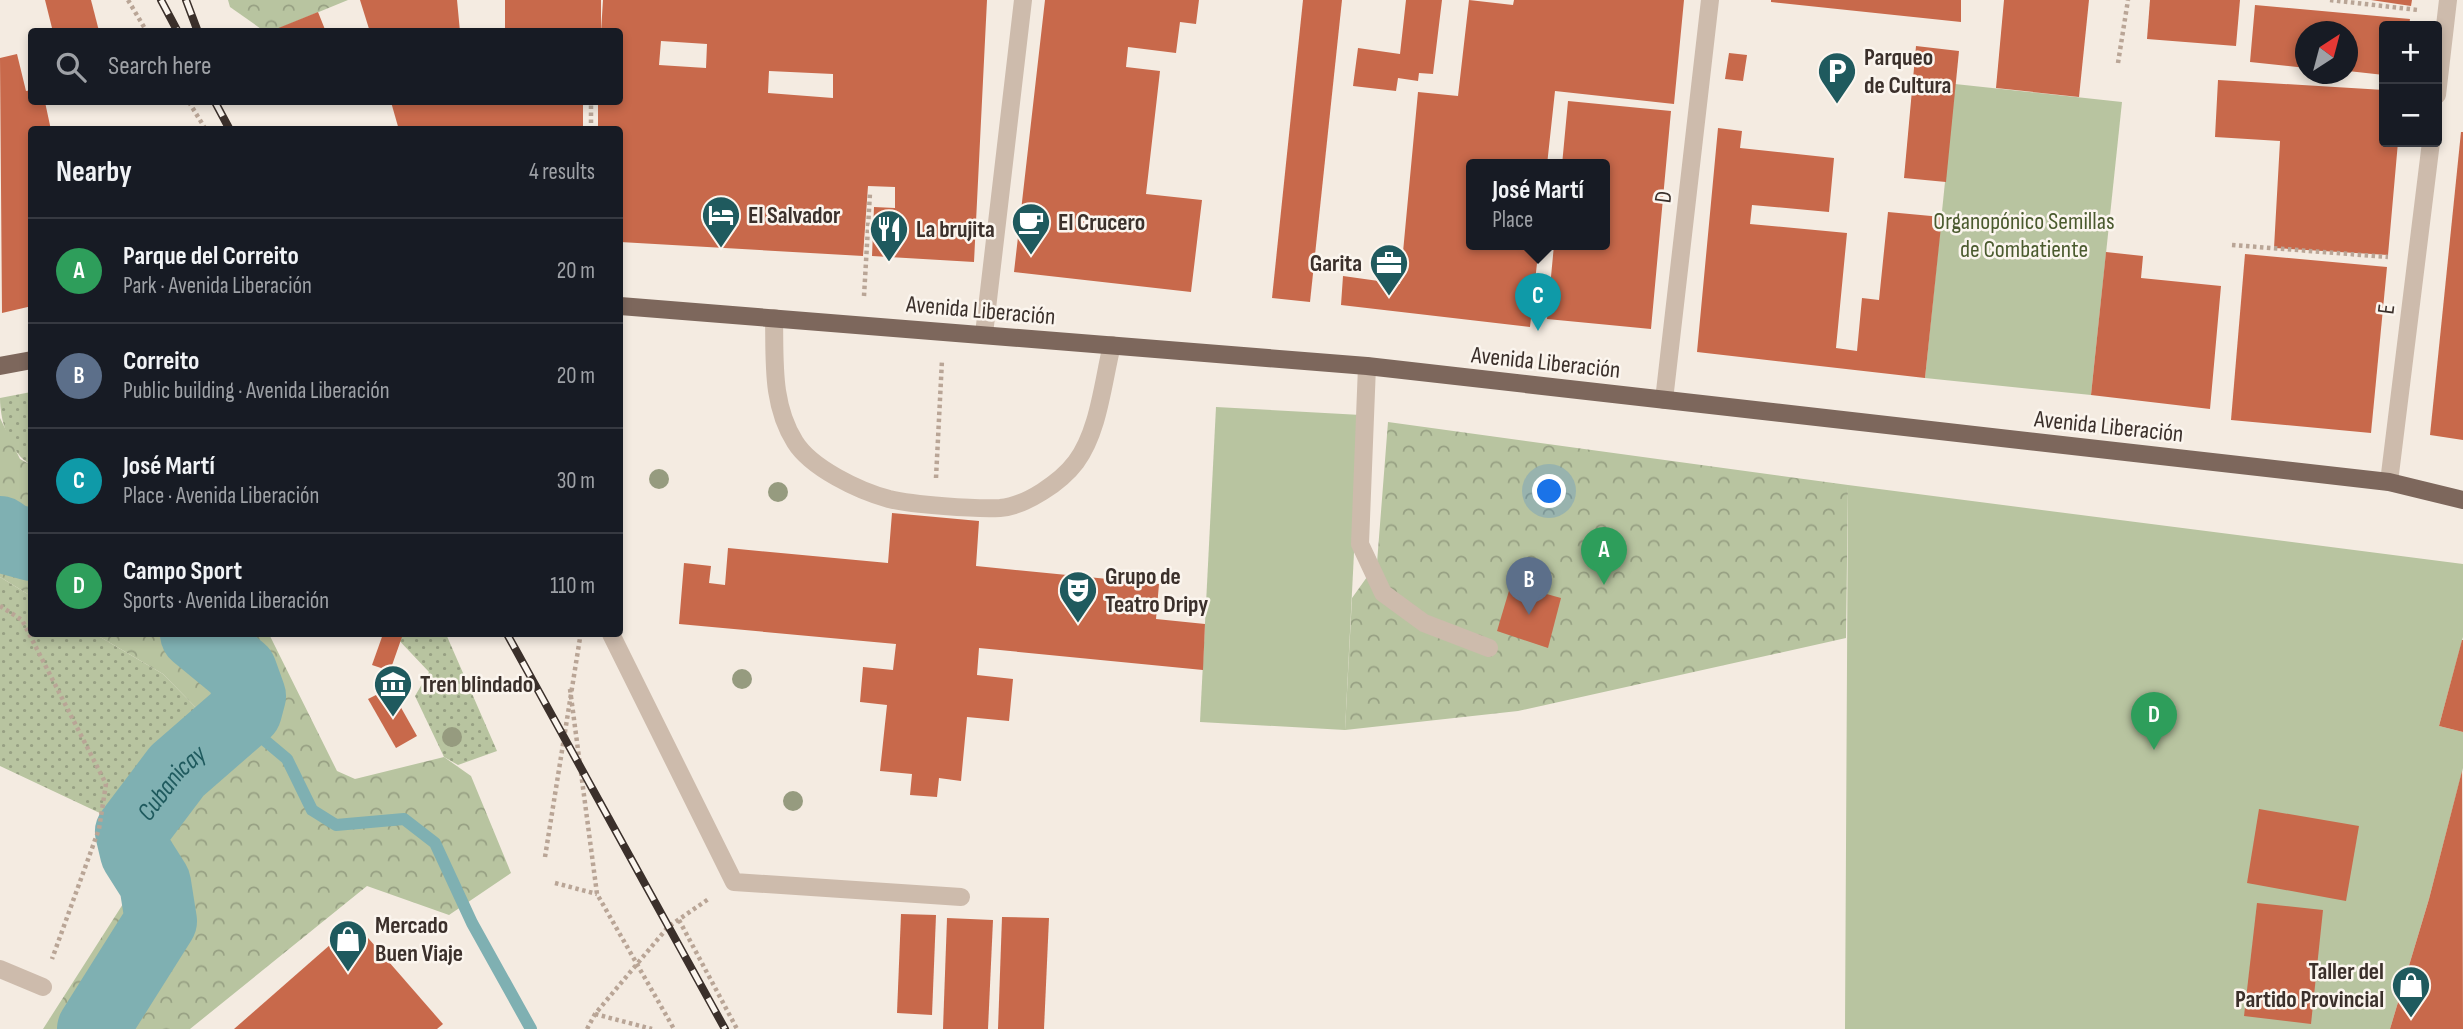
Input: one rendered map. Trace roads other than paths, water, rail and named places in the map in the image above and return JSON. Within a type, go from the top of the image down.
[{"type":"main road","name":"Avenida Liberación","points":[[623,306],[1367,366],[2389,482],[2463,500]]},
{"type":"main road","points":[[0,366],[28,361]]},
{"type":"street","points":[[984,334],[1023,0]]},
{"type":"street","name":"D","points":[[1664,400],[1710,0]]},
{"type":"street","points":[[2438,84],[2448,7]]},
{"type":"street","name":"E","points":[[2389,482],[2430,147]]},
{"type":"street","points":[[774,318],[777,403],[796,443],[833,476],[889,499],[935,503],[1003,508],[1048,490],[1077,461],[1082,450],[1091,429],[1112,345]]},
{"type":"street","points":[[1367,366],[1360,544],[1383,593],[1424,623],[1489,648]]},
{"type":"street","points":[[612,637],[734,882],[961,897]]},
{"type":"street","points":[[0,969],[43,987]]},
{"type":"waterway","name":"Cubanicay","points":[[0,532],[10,539],[28,544]]},
{"type":"waterway","name":"Cubanicay","points":[[93,1029],[161,921],[155,883],[136,853],[131,832],[177,771],[246,711],[250,696],[241,671],[200,637]]},
{"type":"waterway","points":[[262,738],[287,759],[312,810],[336,825],[404,819],[435,843],[472,923],[531,1029]]},
{"type":"railway","points":[[161,0],[176,28]]},
{"type":"railway","points":[[186,0],[196,28]]},
{"type":"railway","points":[[217,105],[228,126]]},
{"type":"railway","points":[[509,637],[725,1029]]},
{"type":"place","name":"Parqueo de Cultura","points":[[1837,105]]},
{"type":"place","name":"El Salvador","points":[[721,249]]},
{"type":"place","name":"El Crucero","points":[[1031,256]]},
{"type":"place","name":"La brujita","points":[[889,263]]},
{"type":"place","name":"Garita","points":[[1389,297]]},
{"type":"place","name":"José Martí","points":[[1538,331]]},
{"type":"place","name":"Parque del Correito","points":[[1604,585]]},
{"type":"place","name":"Correito","points":[[1529,615]]},
{"type":"place","name":"Grupo de Teatro Dripy","points":[[1078,624]]},
{"type":"place","name":"Tren blindado","points":[[393,718]]},
{"type":"place","name":"Campo Sport","points":[[2154,750]]},
{"type":"place","name":"Mercado Buen Viaje","points":[[348,973]]},
{"type":"place","name":"Taller del Partido Provincial","points":[[2411,1019]]},
{"type":"park label","name":"Organopónico Semillas de Combatiente","points":[[2024,235]]}]
